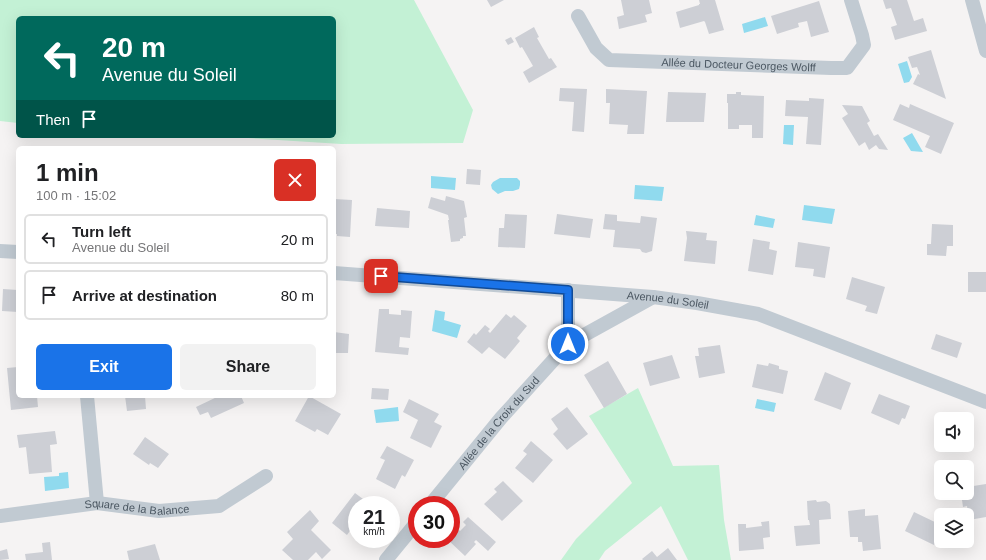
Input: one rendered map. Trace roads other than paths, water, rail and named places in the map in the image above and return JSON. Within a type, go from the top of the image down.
[{"type":"street","name":"Allée du Docteur Georges Wolff","points":[[578,16],[596,48],[609,60],[847,68],[864,45],[851,0]]},
{"type":"street","points":[[972,0],[986,50]]},
{"type":"street","points":[[0,251],[16,252]]},
{"type":"street","name":"Avenue du Soleil","points":[[336,273],[653,297],[758,314],[986,402]]},
{"type":"street","points":[[568,290],[568,344]]},
{"type":"street","name":"Allée de la Croix du Sud","points":[[437,496],[501,418],[568,344],[653,297]]},
{"type":"street","points":[[87,398],[97,503]]},
{"type":"street","name":"Square de la Balance","points":[[0,516],[97,503],[159,511],[219,506],[266,476]]},
{"type":"street","points":[[386,560],[408,533]]},
{"type":"water","points":[[765,17],[768,26],[744,33],[742,24]]},
{"type":"water","points":[[907,61],[912,77],[909,82],[904,83],[898,64]]},
{"type":"water","points":[[784,125],[794,125],[793,145],[783,144]]},
{"type":"water","points":[[912,133],[923,152],[911,151],[903,138]]},
{"type":"water","points":[[431,176],[456,178],[455,190],[431,188]]},
{"type":"water","points":[[500,178],[517,178],[520,181],[519,189],[505,191],[498,194],[492,189],[491,185]]},
{"type":"water","points":[[635,185],[664,187],[662,201],[634,199]]},
{"type":"water","points":[[804,205],[835,209],[832,224],[802,220]]},
{"type":"water","points":[[756,215],[775,219],[773,228],[754,225]]},
{"type":"water","points":[[435,310],[445,312],[444,320],[461,325],[457,338],[432,331]]},
{"type":"water","points":[[757,399],[776,403],[774,412],[755,408]]},
{"type":"water","points":[[398,407],[399,421],[376,423],[374,410]]},
{"type":"water","points":[[68,472],[69,488],[45,491],[44,477],[59,476],[59,473]]}]
